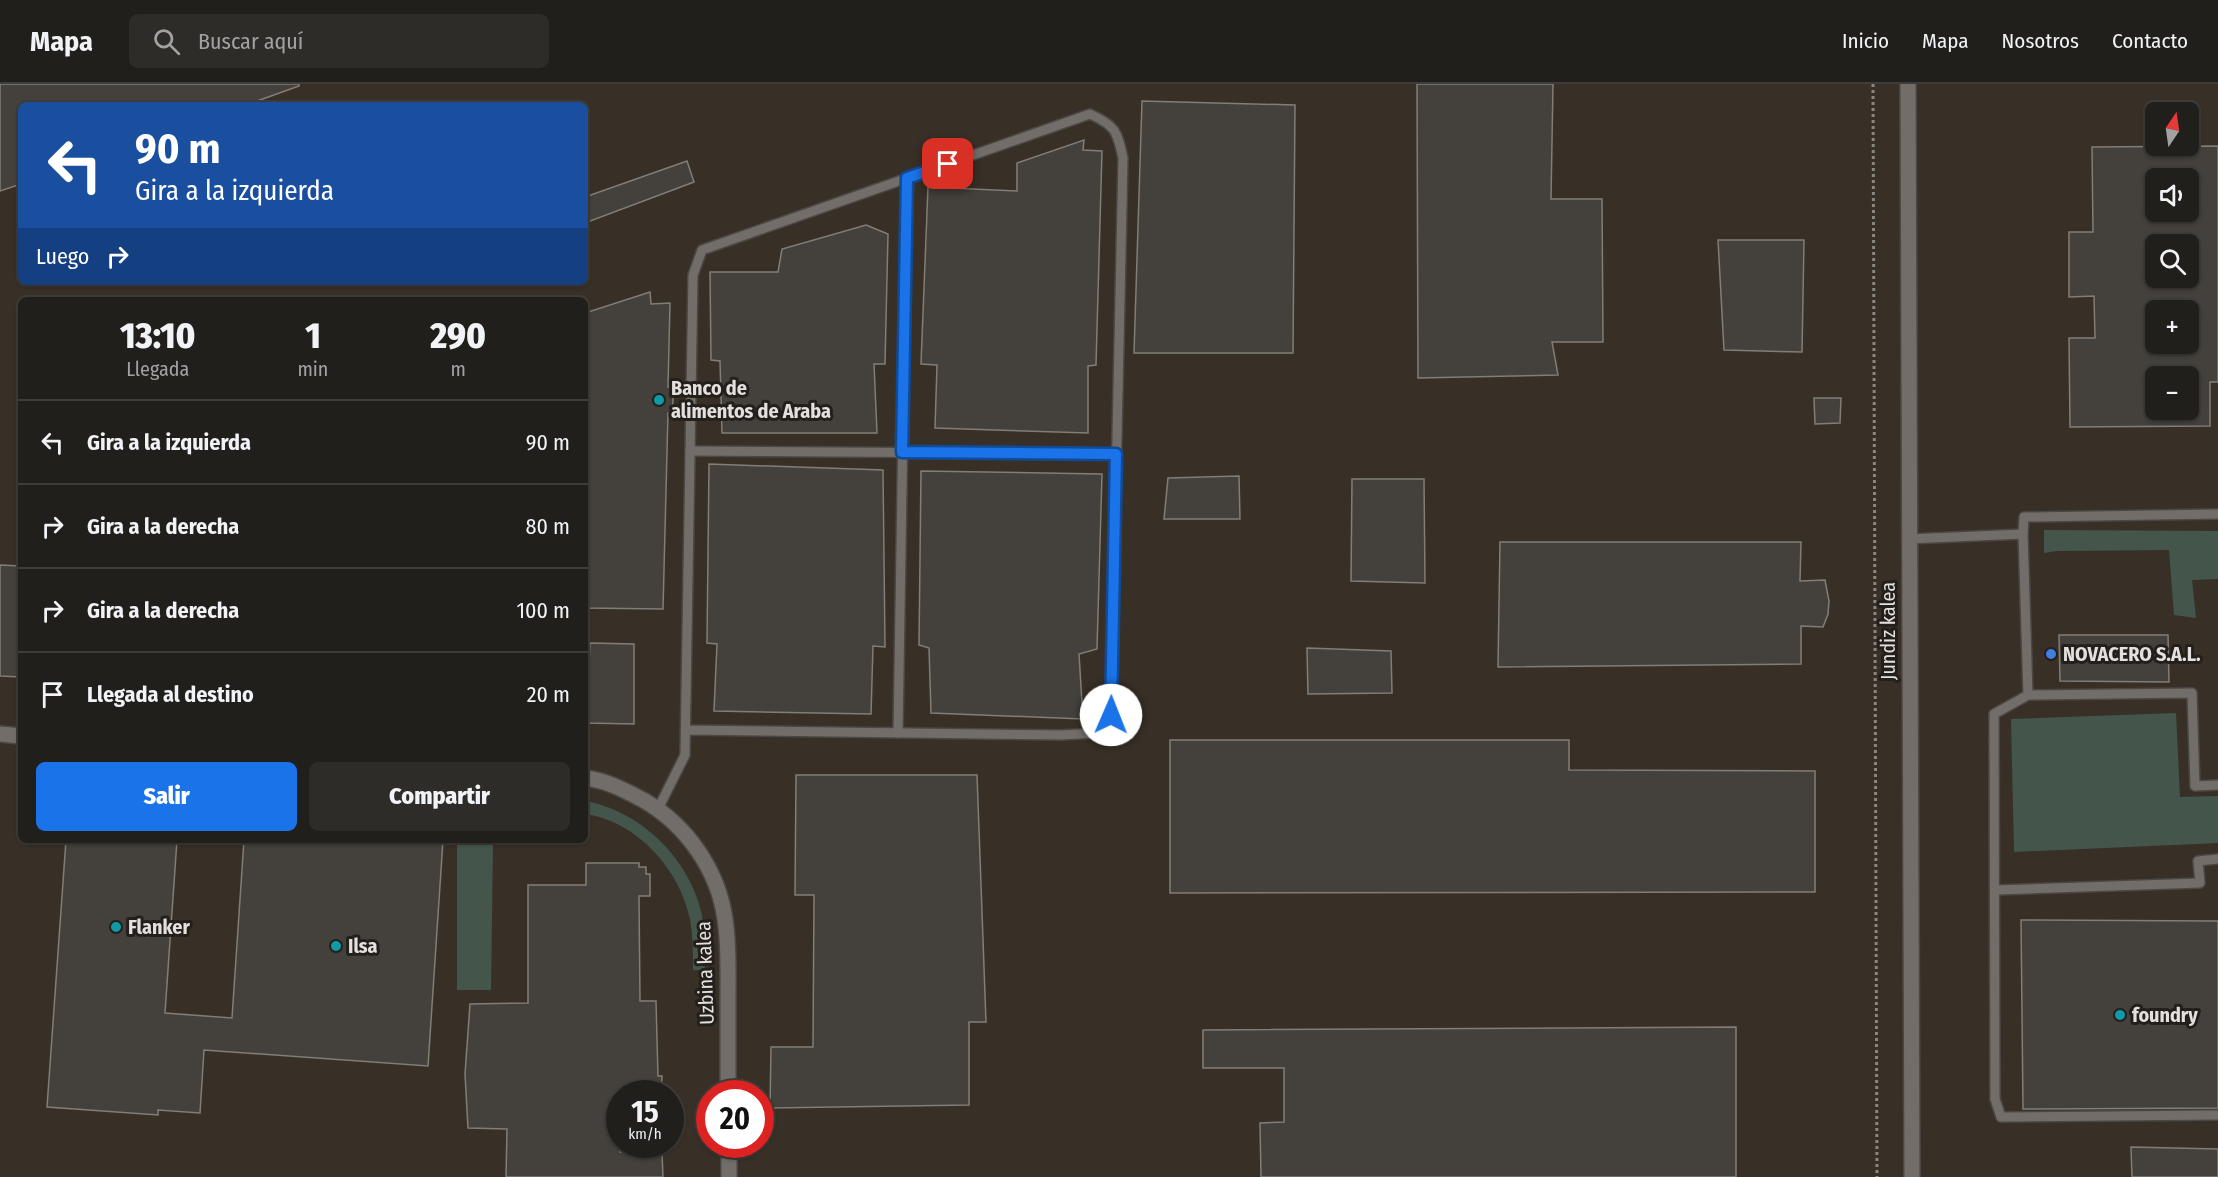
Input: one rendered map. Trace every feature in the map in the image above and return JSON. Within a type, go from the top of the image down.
[{"type":"street","name":"Jundiz kalea","points":[[1908,84],[1912,1177]]},
{"type":"street","points":[[0,734],[18,736]]},
{"type":"street","name":"Uzbina kalea","points":[[588,779],[615,786],[658,809],[680,828],[698,850],[719,892],[725,917],[727,943],[728,1080]]},
{"type":"street","points":[[729,1158],[729,1177]]},
{"type":"lane","points":[[658,809],[685,755],[693,275],[702,250],[1090,114],[1108,122],[1118,136],[1123,158],[1111,715],[1097,733],[1061,735],[686,730]]},
{"type":"lane","points":[[898,733],[907,178]]},
{"type":"lane","points":[[690,451],[1116,454]]},
{"type":"lane","points":[[2028,695],[2023,534],[2025,516],[2218,514]]},
{"type":"lane","points":[[1908,539],[2023,534]]},
{"type":"lane","points":[[2218,785],[2195,786],[2192,693],[2028,695],[1994,714],[1995,1099],[2001,1118],[2218,1115]]},
{"type":"lane","points":[[1995,890],[2200,883],[2198,861],[2218,859]]},
{"type":"path","points":[[1873,84],[1877,1177]]},
{"type":"shaded area","points":[[0,84],[2218,84],[2218,1177],[0,1177]]},
{"type":"green space","points":[[2044,530],[2218,531],[2218,579],[2192,580],[2196,618],[2174,615],[2169,550],[2044,553]]},
{"type":"green space","points":[[2176,713],[2180,797],[2218,796],[2218,843],[2014,852],[2011,719]]},
{"type":"green space","points":[[588,802],[606,806],[643,827],[660,841],[687,875],[702,915],[705,970],[693,970],[690,919],[677,883],[666,866],[638,837],[622,826],[588,815]]},
{"type":"green space","points":[[457,843],[493,843],[491,990],[457,990]]},
{"type":"building","points":[[0,84],[299,84],[299,86],[254,102],[18,102],[18,185],[0,191]]},
{"type":"building","points":[[1417,84],[1553,84],[1551,199],[1602,199],[1603,342],[1552,342],[1558,375],[1418,378]]},
{"type":"building","points":[[1142,101],[1295,105],[1293,353],[1134,353]]},
{"type":"building","points":[[1084,140],[1083,150],[1102,151],[1096,365],[1088,366],[1088,433],[935,428],[937,365],[921,364],[928,187],[1017,191],[1017,163]]},
{"type":"building","points":[[2199,146],[2218,146],[2218,382],[2210,382],[2210,426],[2070,427],[2069,338],[2095,338],[2094,296],[2069,297],[2069,232],[2093,232],[2092,147],[2145,147],[2145,156],[2199,156]]},
{"type":"building","points":[[687,161],[694,182],[588,222],[588,196]]},
{"type":"building","points":[[866,225],[888,234],[885,364],[874,364],[877,433],[722,433],[720,361],[711,360],[710,272],[778,272],[782,249]]},
{"type":"building","points":[[1718,240],[1804,240],[1802,352],[1724,350]]},
{"type":"building","points":[[650,292],[651,304],[670,303],[668,387],[674,387],[672,413],[668,413],[663,609],[588,608],[588,312]]},
{"type":"building","points":[[1814,398],[1841,398],[1840,423],[1815,424]]},
{"type":"building","points":[[709,464],[883,470],[885,647],[873,646],[871,714],[714,711],[717,644],[707,643]]},
{"type":"building","points":[[921,471],[1102,474],[1097,649],[1079,654],[1083,719],[931,713],[929,648],[919,645]]},
{"type":"building","points":[[1239,476],[1240,519],[1164,519],[1168,478]]},
{"type":"building","points":[[1352,479],[1424,479],[1425,583],[1351,581]]},
{"type":"building","points":[[1500,542],[1801,542],[1800,581],[1825,580],[1829,601],[1828,614],[1823,627],[1801,626],[1801,664],[1498,667]]},
{"type":"building","points":[[0,565],[18,566],[18,677],[0,676]]},
{"type":"building","points":[[2059,635],[2168,635],[2169,682],[2060,681]]},
{"type":"building","points":[[590,643],[634,644],[634,724],[588,723]]},
{"type":"building","points":[[1307,648],[1391,651],[1392,693],[1308,694]]},
{"type":"building","points":[[1170,740],[1569,740],[1569,770],[1815,771],[1815,892],[1170,893]]},
{"type":"building","points":[[796,775],[977,775],[986,1022],[969,1022],[969,1105],[774,1108],[774,1080],[770,1080],[771,1047],[813,1047],[814,895],[795,895]]},
{"type":"building","points":[[66,843],[177,843],[165,1013],[232,1018],[244,843],[443,843],[428,1066],[204,1050],[200,1113],[158,1110],[158,1115],[47,1107]]},
{"type":"building","points":[[586,863],[639,863],[639,867],[646,867],[646,874],[650,874],[650,896],[639,896],[640,1001],[656,1001],[658,1076],[662,1076],[662,1080],[606,1080],[606,1158],[662,1158],[663,1177],[506,1177],[507,1129],[468,1128],[465,1074],[470,1004],[528,1003],[528,885],[586,885]]},
{"type":"building","name":"foundry","points":[[2021,920],[2218,921],[2218,1108],[2023,1109]]},
{"type":"building","points":[[1736,1027],[1736,1177],[1261,1177],[1260,1123],[1284,1122],[1284,1068],[1203,1068],[1203,1030]]},
{"type":"building","points":[[2131,1147],[2218,1149],[2218,1177],[2132,1177]]},
{"type":"place","name":"Banco de alimentos de Araba","points":[[659,400]]},
{"type":"place","name":"NOVACERO S.A.L.","points":[[2051,654]]},
{"type":"place","name":"Flanker","points":[[116,927]]},
{"type":"place","name":"Ilsa","points":[[336,946]]},
{"type":"place","name":"foundry","points":[[2120,1015]]},
{"type":"route","points":[[948,164],[907,178],[902,452],[1116,454],[1111,715]]}]
